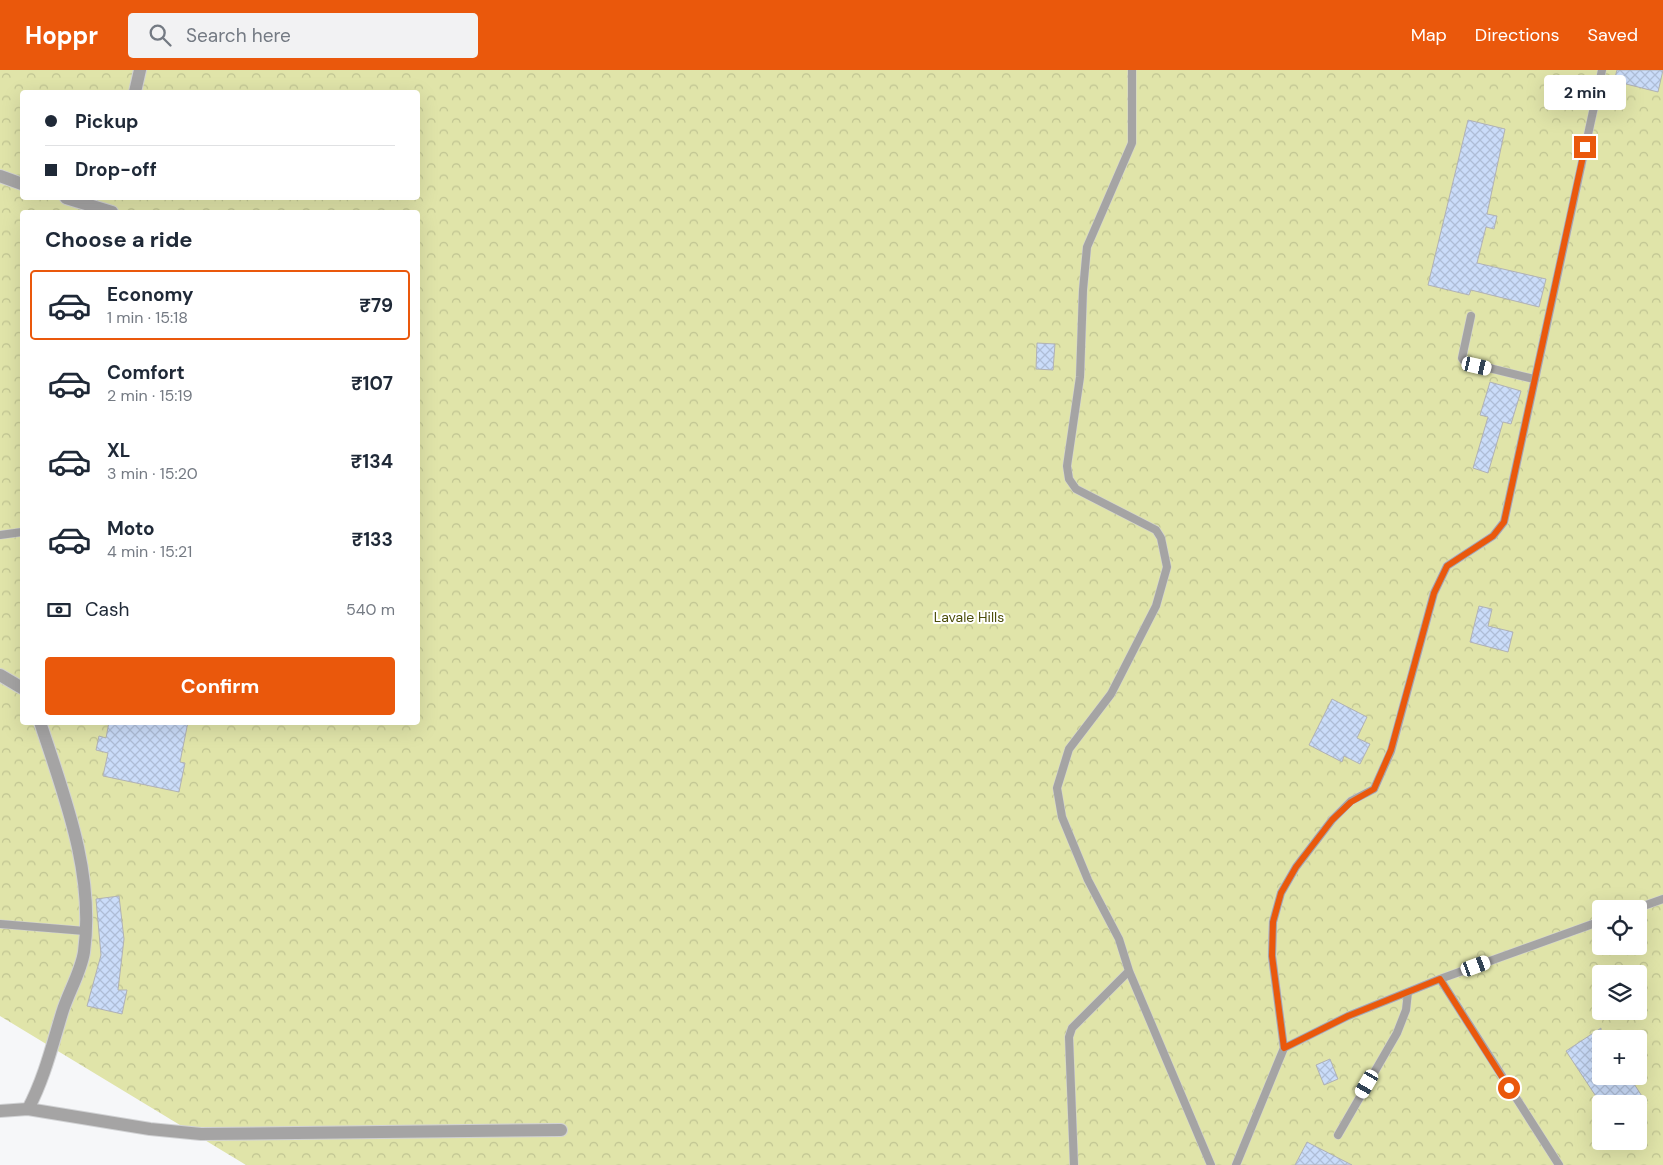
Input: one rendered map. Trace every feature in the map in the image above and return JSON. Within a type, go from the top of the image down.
[{"type":"street","points":[[135,90],[140,70]]},
{"type":"street","points":[[0,176],[20,183]]},
{"type":"street","points":[[72,200],[104,210]]},
{"type":"street","points":[[0,675],[20,687]]},
{"type":"street","points":[[28,1109],[38,1090],[64,1007],[84,953],[85,931],[81,867],[74,826],[41,725]]},
{"type":"street","points":[[0,1111],[28,1109],[150,1129],[201,1134],[561,1130]]},
{"type":"lane","points":[[1132,70],[1132,143],[1087,247],[1082,290],[1080,377],[1066,466],[1069,479],[1076,489],[1156,530],[1161,538],[1167,567],[1156,606],[1110,694],[1069,749],[1057,788],[1062,817],[1088,880],[1119,939],[1129,971],[1211,1165]]},
{"type":"lane","points":[[1236,1165],[1284,1048],[1272,956],[1273,922],[1281,893],[1296,867],[1332,820],[1351,802],[1374,789],[1391,750],[1434,593],[1447,566],[1493,536],[1504,522],[1602,70]]},
{"type":"lane","points":[[1471,316],[1462,358],[1466,362],[1534,378]]},
{"type":"lane","points":[[0,535],[20,532]]},
{"type":"lane","points":[[1647,905],[1663,899]]},
{"type":"lane","points":[[0,924],[85,931]]},
{"type":"lane","points":[[1284,1048],[1348,1016],[1440,979],[1592,924]]},
{"type":"lane","points":[[1074,1165],[1069,1037],[1072,1028],[1129,971]]},
{"type":"lane","points":[[1440,979],[1559,1165]]},
{"type":"lane","points":[[1338,1135],[1397,1033],[1406,1010],[1408,992]]},
{"type":"green space","name":"Lavale Hills","points":[[0,70],[1663,70],[1663,1165],[246,1165],[0,1016]]},
{"type":"building","points":[[1617,70],[1663,70],[1658,92],[1614,81]]},
{"type":"building","points":[[1468,120],[1505,129],[1487,214],[1497,216],[1494,229],[1486,227],[1477,263],[1546,279],[1539,307],[1471,290],[1469,295],[1428,285]]},
{"type":"building","points":[[1037,343],[1055,344],[1053,370],[1036,369]]},
{"type":"building","points":[[1490,382],[1521,391],[1511,424],[1503,422],[1488,473],[1473,468],[1488,417],[1480,415]]},
{"type":"building","points":[[1479,606],[1492,609],[1488,626],[1513,632],[1508,652],[1470,642]]},
{"type":"building","points":[[1332,699],[1367,717],[1357,738],[1370,744],[1360,764],[1344,756],[1342,762],[1309,745]]},
{"type":"building","points":[[108,725],[187,725],[180,762],[185,763],[179,792],[103,776],[108,753],[96,750],[99,736],[106,738]]},
{"type":"building","points":[[119,896],[124,939],[118,990],[127,990],[122,1014],[87,1006],[101,955],[96,899]]},
{"type":"building","points":[[1592,1034],[1592,1085],[1635,1085],[1641,1095],[1595,1095],[1566,1051]]},
{"type":"building","points":[[1330,1059],[1338,1079],[1324,1085],[1316,1065]]},
{"type":"building","points":[[1307,1142],[1352,1165],[1295,1165]]},
{"type":"route","points":[[1509,1088],[1440,979],[1348,1016],[1284,1048],[1272,956],[1273,922],[1281,893],[1296,867],[1332,820],[1351,802],[1374,789],[1391,750],[1434,593],[1440,578],[1447,566],[1493,536],[1504,522],[1509,508],[1517,455],[1585,147]]}]
